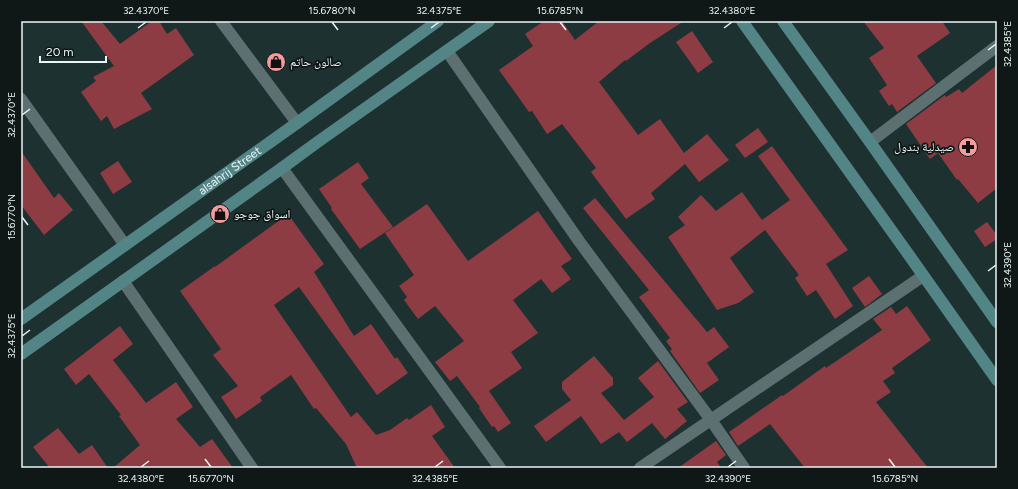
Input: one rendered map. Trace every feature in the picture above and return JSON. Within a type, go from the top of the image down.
[{"type":"main road","name":"alsahrij Street","points":[[21,319],[438,21]]},
{"type":"main road","points":[[21,354],[489,21]]},
{"type":"main road","points":[[742,21],[997,380]]},
{"type":"main road","points":[[783,21],[997,322]]},
{"type":"street","points":[[221,21],[297,123]]},
{"type":"street","points":[[870,142],[997,46]]},
{"type":"street","points":[[447,51],[579,242],[711,420],[744,468]]},
{"type":"street","points":[[21,99],[125,245]]},
{"type":"street","points":[[282,168],[500,468]]},
{"type":"street","points":[[640,468],[923,276]]},
{"type":"street","points":[[123,281],[252,468]]},
{"type":"building","points":[[81,21],[101,21],[120,44],[152,21],[159,21],[167,34],[176,28],[194,55],[141,93],[152,109],[114,129],[107,116],[101,121],[81,92],[96,81],[93,77],[114,66]]},
{"type":"building","points":[[544,21],[562,21],[575,40],[599,21],[684,21],[626,61],[625,60],[599,82],[638,135],[660,119],[684,153],[707,134],[729,160],[699,182],[685,164],[651,193],[655,199],[626,219],[591,172],[596,168],[562,124],[547,134],[532,111],[529,112],[499,70],[533,46],[525,34]]},
{"type":"building","points":[[863,21],[942,21],[950,33],[917,56],[936,83],[897,112],[892,104],[889,106],[879,91],[887,85],[869,58],[884,48]]},
{"type":"building","points":[[692,31],[713,62],[698,73],[676,42]]},
{"type":"building","points":[[997,65],[997,188],[978,203],[958,179],[957,180],[938,153],[930,159],[906,124],[945,95],[946,97],[959,89],[962,93]]},
{"type":"building","points":[[758,128],[768,142],[745,158],[735,145]]},
{"type":"building","points":[[772,146],[848,250],[826,264],[853,306],[835,319],[816,290],[807,296],[795,278],[799,275],[765,230],[730,258],[754,292],[738,303],[717,310],[668,237],[685,225],[678,217],[701,195],[716,211],[742,192],[762,220],[790,200],[758,156]]},
{"type":"building","points":[[21,151],[54,198],[59,193],[73,210],[44,235],[21,205]]},
{"type":"building","points":[[118,161],[132,182],[113,194],[100,173]]},
{"type":"building","points":[[358,162],[369,178],[361,184],[393,227],[360,249],[331,209],[332,208],[319,189]]},
{"type":"building","points":[[595,198],[707,332],[714,327],[729,347],[707,363],[719,380],[700,393],[670,351],[672,349],[666,341],[670,338],[639,297],[649,290],[583,208]]},
{"type":"building","points":[[427,204],[468,261],[538,211],[572,259],[561,266],[571,279],[552,293],[541,279],[513,300],[538,333],[511,352],[522,368],[489,391],[511,423],[498,432],[494,426],[492,427],[479,408],[480,407],[457,376],[450,381],[435,362],[464,341],[435,306],[418,319],[404,300],[407,297],[399,286],[414,275],[385,233]]},
{"type":"building","points":[[288,214],[324,264],[314,272],[354,336],[371,324],[395,359],[397,357],[408,373],[377,395],[299,287],[274,305],[351,417],[357,412],[376,435],[390,430],[407,418],[409,420],[431,405],[445,427],[432,436],[455,468],[357,468],[346,444],[316,408],[314,409],[291,375],[260,397],[262,401],[236,419],[221,397],[238,386],[213,355],[221,349],[180,291]]},
{"type":"building","points":[[987,222],[997,235],[997,239],[985,247],[974,231]]},
{"type":"building","points":[[869,276],[882,294],[865,307],[852,288]]},
{"type":"building","points":[[907,306],[931,340],[892,368],[895,373],[883,381],[891,392],[876,402],[928,468],[805,468],[770,424],[738,446],[729,432],[825,366],[826,368],[882,330],[873,319],[891,307],[896,314]]},
{"type":"building","points":[[120,326],[133,344],[113,360],[146,403],[176,382],[193,407],[176,419],[200,447],[212,439],[233,468],[113,468],[140,445],[119,416],[121,415],[89,374],[76,385],[64,369]]},
{"type":"building","points":[[594,356],[613,378],[613,385],[601,393],[624,420],[654,397],[638,378],[658,361],[688,402],[677,409],[687,421],[665,439],[652,423],[627,442],[619,432],[601,444],[581,416],[546,442],[534,426],[571,400],[562,389],[562,382]]},
{"type":"building","points":[[58,428],[79,454],[92,445],[108,468],[50,468],[33,447]]},
{"type":"building","points":[[716,441],[726,455],[717,462],[721,468],[678,468]]},
{"type":"place","name":"صالون حاتم","points":[[276,62]]},
{"type":"place","name":"صيدلية بندول","points":[[968,147]]},
{"type":"place","name":"اسواق جوجو","points":[[220,214]]}]
